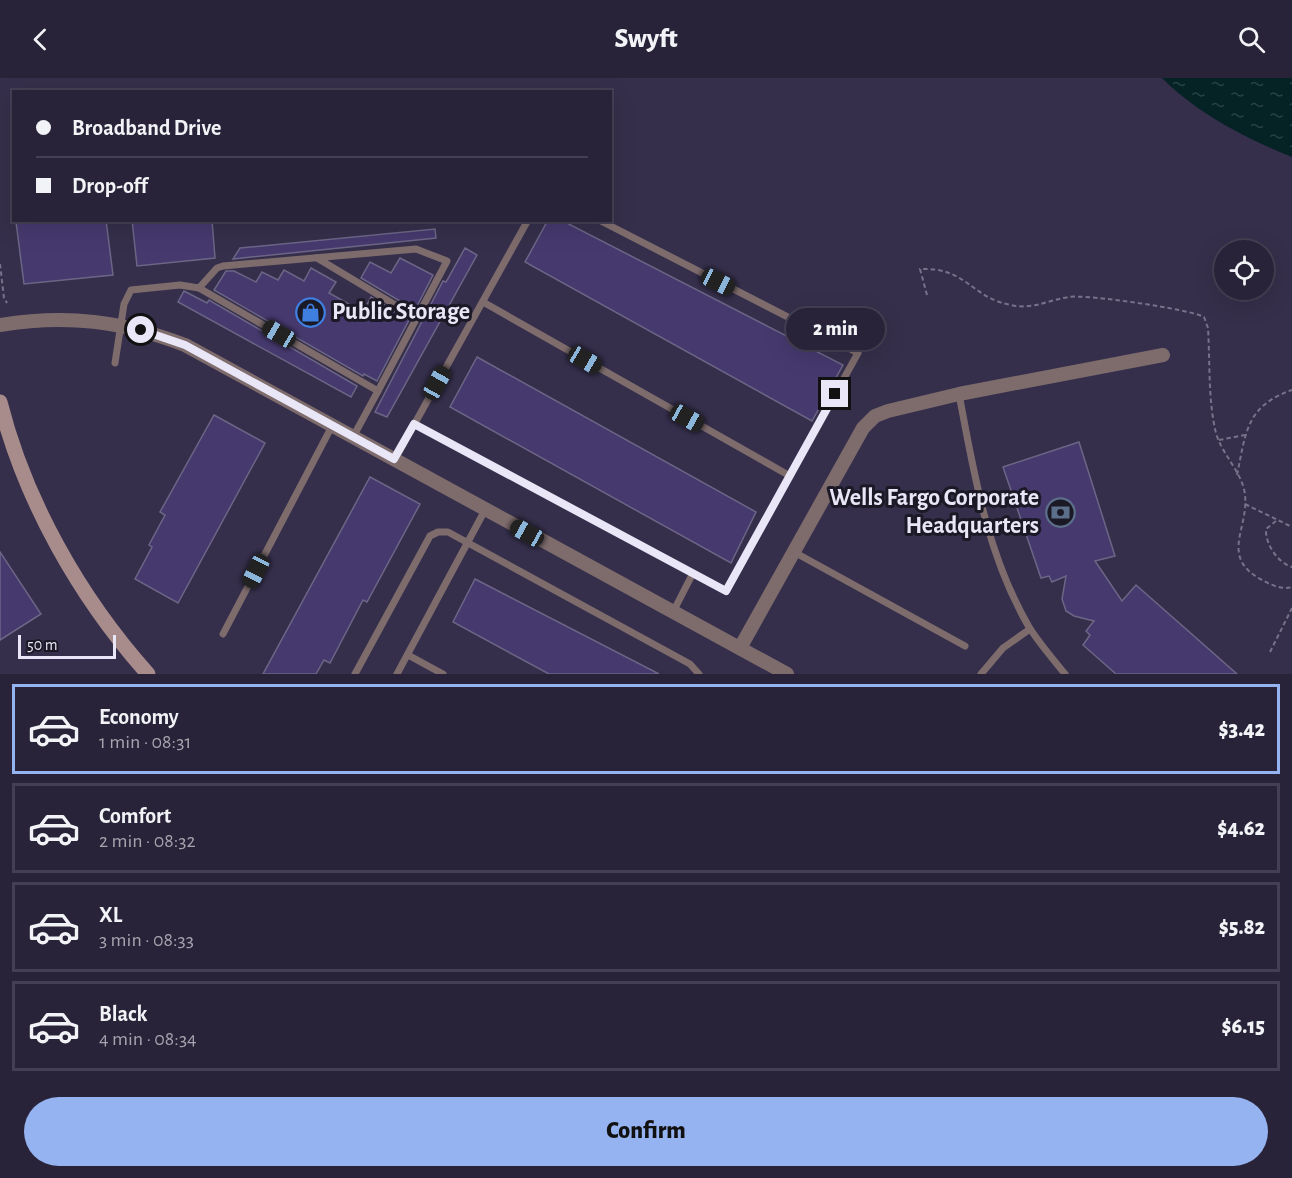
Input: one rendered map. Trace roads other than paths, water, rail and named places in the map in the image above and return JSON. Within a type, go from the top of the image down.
[{"type":"main road","points":[[0,402],[22,469],[59,546],[112,630],[148,674]]},
{"type":"street","points":[[0,325],[59,320],[120,324],[185,345],[787,674]]},
{"type":"street","points":[[740,648],[863,428],[874,416],[959,394],[1163,355]]},
{"type":"lane","points":[[394,459],[527,222]]},
{"type":"lane","points":[[414,424],[726,591],[858,353],[603,222]]},
{"type":"lane","points":[[199,288],[217,268],[223,266],[416,249],[447,261],[353,437]]},
{"type":"lane","points":[[317,258],[417,318]]},
{"type":"lane","points":[[115,363],[120,324],[127,295],[131,290],[180,285],[199,288],[378,391]]},
{"type":"lane","points":[[483,302],[790,476]]},
{"type":"lane","points":[[959,394],[986,525],[1015,600],[1030,629],[1065,674]]},
{"type":"lane","points":[[224,634],[332,426]]},
{"type":"lane","points":[[397,674],[485,510]]},
{"type":"lane","points":[[355,674],[430,536],[438,532],[448,532],[690,664],[699,674]]},
{"type":"lane","points":[[794,552],[965,646]]},
{"type":"lane","points":[[673,612],[693,573]]},
{"type":"lane","points":[[981,674],[1003,648],[1030,629]]},
{"type":"lane","points":[[408,655],[443,674]]},
{"type":"water","points":[[1162,78],[1292,78],[1292,157],[1223,124],[1191,103]]},
{"type":"place","name":"Public Storage","points":[[311,312]]},
{"type":"place","name":"Wells Fargo Corporate Headquarters","points":[[1060,512]]}]
